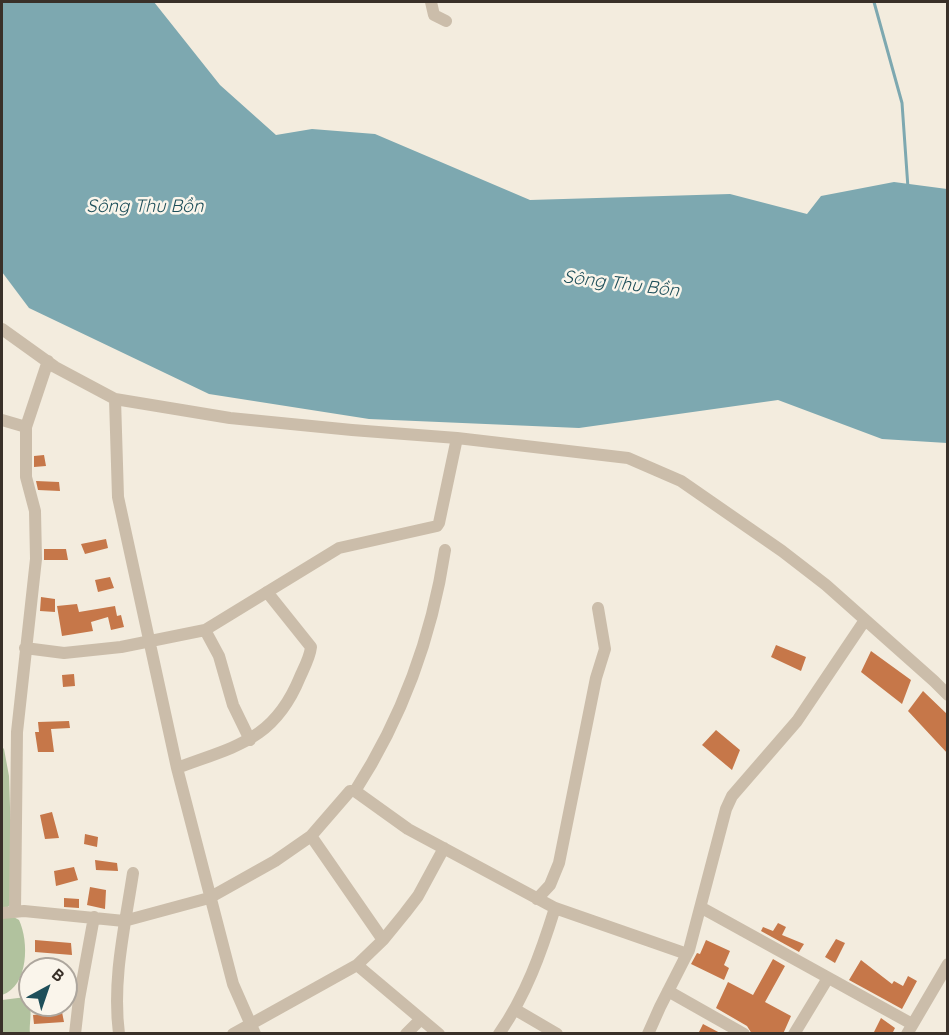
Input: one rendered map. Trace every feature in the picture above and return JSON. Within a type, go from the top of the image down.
[{"type":"street","points":[[431,2],[434,15],[446,21]]},
{"type":"street","points":[[2,329],[48,361],[115,399],[230,418],[456,438],[628,458],[681,481],[782,550],[826,585],[948,695]]},
{"type":"street","points":[[15,912],[17,732],[36,559],[35,511],[26,477],[26,427],[48,361]]},
{"type":"street","points":[[115,399],[118,497],[149,641],[209,898],[233,984],[253,1029]]},
{"type":"street","points":[[2,420],[26,427]]},
{"type":"street","points":[[25,648],[63,652],[121,647],[205,630],[339,548],[437,526],[456,438]]},
{"type":"street","points":[[2,914],[15,912],[124,921],[209,898],[275,861],[311,836],[347,793],[355,791],[371,766],[409,687],[432,615],[445,550]]},
{"type":"street","points":[[177,768],[250,740],[266,729],[282,712],[297,685],[311,650],[310,643],[267,592]]},
{"type":"street","points":[[537,899],[549,885],[559,863],[596,678],[605,649],[598,608]]},
{"type":"street","points":[[648,1034],[687,954],[702,908],[726,809],[732,796],[798,721],[865,621]]},
{"type":"street","points":[[205,630],[219,656],[233,705],[250,740]]},
{"type":"street","points":[[355,791],[408,829],[555,908],[687,954]]},
{"type":"street","points":[[311,836],[383,940]]},
{"type":"street","points":[[233,1034],[253,1029],[357,965],[383,940],[418,896],[444,848]]},
{"type":"street","points":[[119,1034],[117,1014],[124,921],[133,873]]},
{"type":"street","points":[[499,1034],[516,1010],[526,988],[555,908]]},
{"type":"street","points":[[702,908],[828,978],[910,1029],[948,964]]},
{"type":"street","points":[[75,1034],[94,917]]},
{"type":"street","points":[[357,965],[439,1034]]},
{"type":"street","points":[[794,1034],[828,978]]},
{"type":"street","points":[[668,991],[744,1034]]},
{"type":"street","points":[[516,1010],[557,1034]]},
{"type":"street","points":[[406,1034],[421,1019]]},
{"type":"green space","points":[[2,747],[9,776],[13,901],[8,907],[2,909]]},
{"type":"green space","points":[[2,916],[12,916],[19,920],[22,929],[24,957],[18,957],[17,982],[11,990],[2,995]]},
{"type":"green space","points":[[18,998],[18,1017],[31,1017],[30,1033],[2,1033],[2,1000]]},
{"type":"water","name":"Sông Thu Bồn","points":[[2,2],[154,2],[220,85],[276,135],[312,129],[375,134],[530,200],[730,194],[807,214],[821,196],[894,182],[947,189],[947,443],[882,439],[778,400],[579,428],[369,419],[209,394],[29,308],[2,272]]},
{"type":"building","points":[[44,455],[46,466],[34,467],[34,456]]},
{"type":"building","points":[[36,481],[59,482],[60,491],[38,490]]},
{"type":"building","points":[[106,539],[108,548],[85,554],[81,544]]},
{"type":"building","points":[[44,549],[66,549],[68,560],[44,560]]},
{"type":"building","points":[[110,577],[114,588],[98,592],[95,580]]},
{"type":"building","points":[[41,597],[55,599],[55,612],[40,611]]},
{"type":"building","points":[[77,604],[79,612],[115,606],[117,616],[121,615],[124,627],[111,630],[108,617],[91,622],[93,631],[62,636],[57,606]]},
{"type":"building","points":[[776,645],[806,657],[801,671],[771,657]]},
{"type":"building","points":[[871,651],[911,680],[902,704],[861,672]]},
{"type":"building","points":[[74,674],[75,686],[63,687],[62,675]]},
{"type":"building","points":[[923,691],[948,715],[948,754],[908,711]]},
{"type":"building","points":[[69,721],[70,728],[51,729],[54,752],[38,752],[35,732],[39,732],[38,722]]},
{"type":"building","points":[[716,730],[740,750],[732,770],[702,745]]},
{"type":"building","points":[[52,812],[59,838],[45,839],[40,815]]},
{"type":"building","points":[[85,834],[98,837],[97,847],[84,844]]},
{"type":"building","points":[[95,860],[117,863],[118,871],[96,870]]},
{"type":"building","points":[[74,867],[78,880],[56,886],[54,871]]},
{"type":"building","points":[[90,887],[106,890],[105,909],[87,905]]},
{"type":"building","points":[[64,898],[79,899],[79,908],[64,907]]},
{"type":"building","points":[[778,923],[786,927],[782,935],[804,944],[799,952],[761,931],[763,927],[773,931]]},
{"type":"building","points":[[836,939],[845,943],[835,963],[825,957]]},
{"type":"building","points":[[35,940],[71,943],[72,955],[35,952]]},
{"type":"building","points":[[706,940],[730,951],[724,965],[729,968],[724,980],[691,964],[697,953],[700,954]]},
{"type":"building","points":[[773,959],[785,966],[765,1002],[791,1016],[783,1034],[752,1034],[747,1026],[716,1008],[728,982],[753,995]]},
{"type":"building","points":[[861,960],[892,984],[894,981],[903,986],[908,976],[917,981],[902,1009],[849,980]]},
{"type":"building","points":[[33,1017],[63,1017],[64,1022],[34,1024]]},
{"type":"building","points":[[881,1018],[895,1028],[892,1034],[873,1034]]},
{"type":"building","points":[[703,1024],[722,1034],[698,1034]]},
{"type":"waterway","points":[[874,2],[902,103],[908,188]]}]
